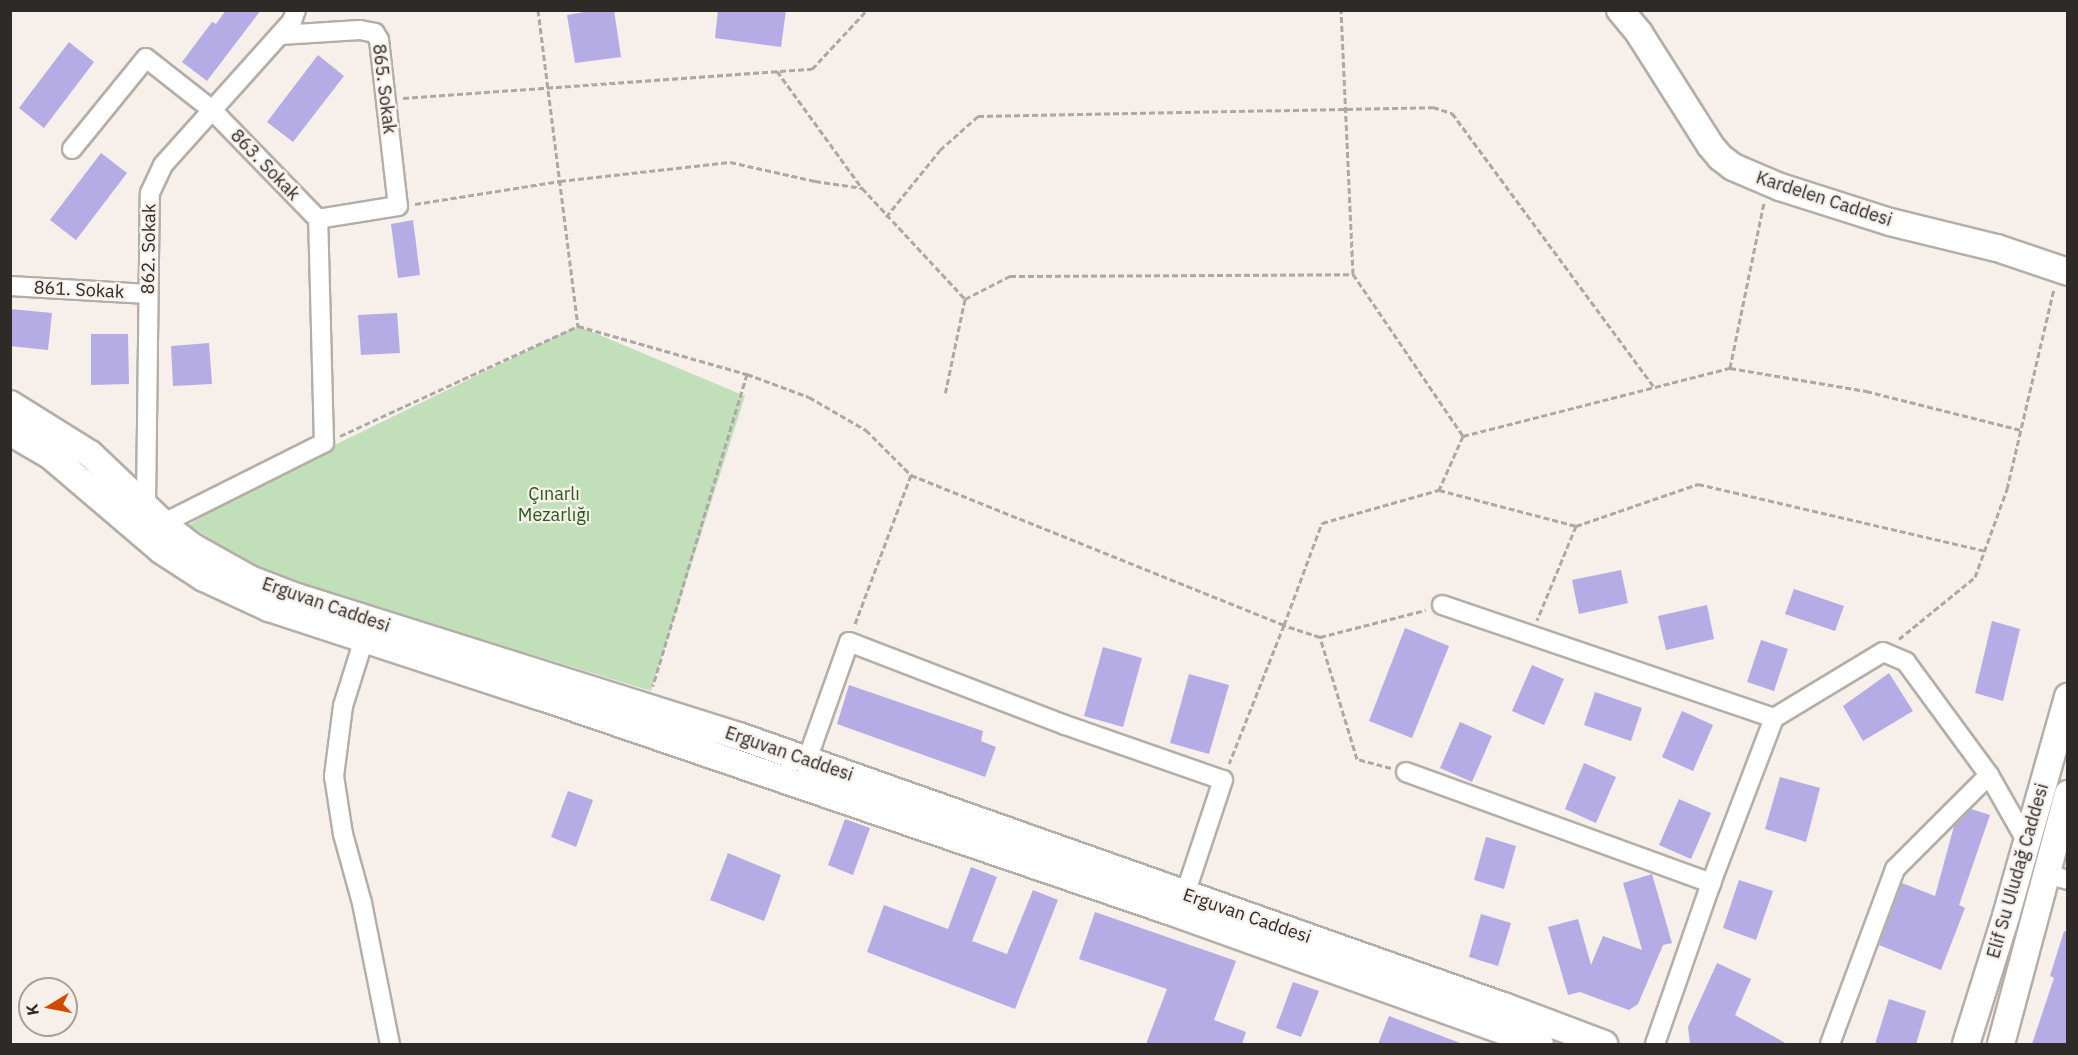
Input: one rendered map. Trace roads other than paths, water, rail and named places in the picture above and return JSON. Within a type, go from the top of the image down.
[{"type":"street","name":"862. Sokak","points":[[146,505],[150,193],[163,165],[280,35],[292,21],[296,10]]},
{"type":"street","name":"Kardelen Caddesi","points":[[1620,10],[1639,33],[1720,157],[1733,167],[1768,183],[1890,222],[1997,248],[2063,271]]},
{"type":"street","name":"865. Sokak","points":[[280,35],[360,30],[375,33],[381,51],[398,206],[318,219]]},
{"type":"street","name":"863. Sokak","points":[[72,149],[146,58],[212,110],[318,219]]},
{"type":"street","points":[[164,523],[324,443],[318,219]]},
{"type":"street","name":"861. Sokak","points":[[10,286],[148,294]]},
{"type":"street","name":"Erguvan Caddesi","points":[[10,404],[90,454],[164,523],[219,563],[291,595],[807,760],[1604,1044]]},
{"type":"street","points":[[10,432],[51,456],[161,550],[197,574],[269,608],[540,696],[1155,907],[1540,1044]]},
{"type":"street","points":[[1442,605],[1774,718]]},
{"type":"street","points":[[364,639],[343,706],[334,776],[342,834],[362,903],[390,1044]]},
{"type":"street","points":[[807,760],[849,642],[1065,725],[1223,780],[1185,894]]},
{"type":"street","points":[[1655,1044],[1711,883],[1774,718],[1883,652],[1906,662],[1989,775],[2027,842]]},
{"type":"street","name":"Elif Su Uludağ Caddesi","points":[[1966,1044],[2027,842],[2067,697]]},
{"type":"street","points":[[1406,772],[1711,883]]},
{"type":"street","points":[[1830,1044],[1895,869],[1989,775]]},
{"type":"street","name":"Elif Su Uludağ Caddesi","points":[[2001,1044],[2057,877],[2067,794]]},
{"type":"park label","name":"Çınarlı Mezarlığı","points":[[554,505]]}]
